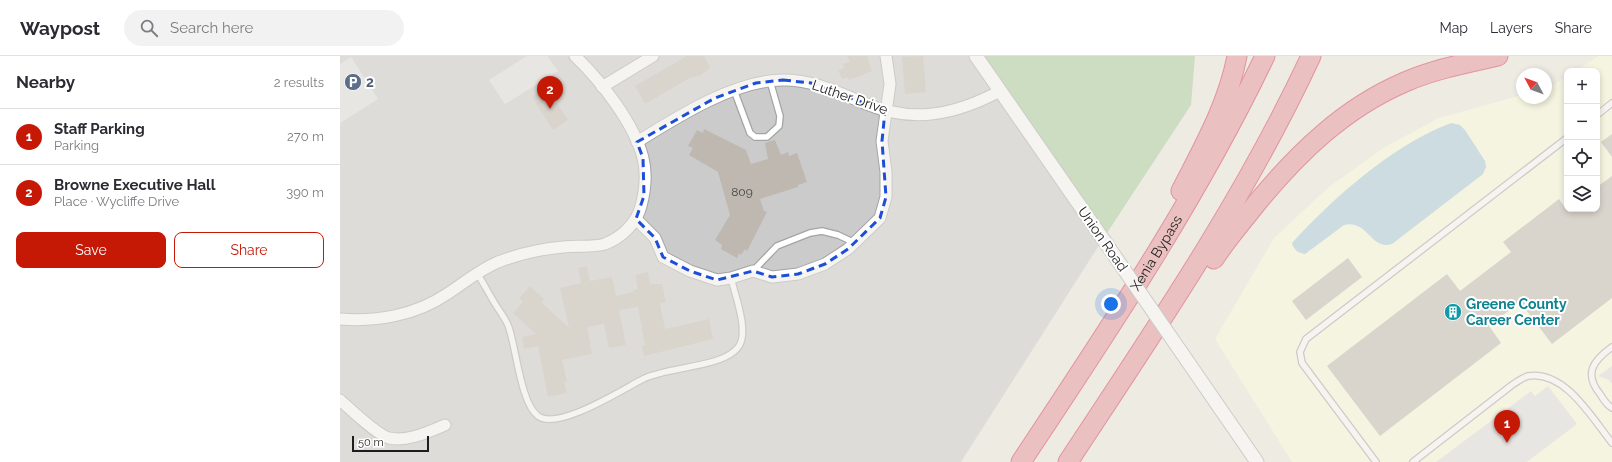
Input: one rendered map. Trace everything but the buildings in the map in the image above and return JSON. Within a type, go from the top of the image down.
[{"type":"highway","points":[[1166,240],[1173,205],[1213,128],[1232,79],[1237,56]]},
{"type":"highway","name":"Xenia Bypass","points":[[1021,462],[1166,240],[1220,145],[1265,56]]},
{"type":"highway","points":[[1068,462],[1185,284],[1244,187],[1286,110],[1311,56]]},
{"type":"highway","points":[[1185,284],[1204,273],[1242,221],[1278,178],[1313,141],[1341,118],[1404,82],[1455,65],[1498,56]]},
{"type":"street","points":[[340,319],[372,319],[411,312],[437,300],[477,272],[514,256],[540,249],[565,246],[590,247],[604,244],[621,235],[636,219],[644,196],[645,183],[643,158],[637,142],[619,110],[602,87],[575,56]]},
{"type":"street","points":[[602,87],[653,56]]},
{"type":"street","points":[[636,219],[655,238],[663,257],[690,272],[717,280],[731,278],[753,271],[772,277],[798,274],[825,264],[855,243],[880,218],[886,197],[886,172],[882,141],[885,110],[890,84],[886,56]]},
{"type":"street","name":"Union Road","points":[[976,56],[1257,462]]},
{"type":"street","name":"Luther Drive","points":[[637,142],[715,98],[756,83],[770,81],[796,81],[822,85],[885,110],[907,115],[935,114],[963,108],[1000,91]]},
{"type":"street","points":[[340,400],[368,424],[388,438],[416,437],[445,425]]},
{"type":"lane","points":[[734,90],[750,134],[755,137],[767,137],[779,126],[780,116],[770,81]]},
{"type":"lane","points":[[1600,112],[1612,103]]},
{"type":"lane","points":[[1376,462],[1302,363],[1300,352],[1306,339],[1564,140]]},
{"type":"lane","points":[[753,271],[777,246],[810,233],[822,231],[838,235],[855,243]]},
{"type":"lane","points":[[477,272],[509,327],[525,393],[532,411],[539,417],[547,420],[574,415],[604,401],[645,378],[664,371],[723,360],[732,354],[740,346],[743,335],[742,323],[731,278]]},
{"type":"lane","points":[[1612,347],[1594,363],[1592,379],[1595,388],[1612,408]]},
{"type":"lane","points":[[1413,462],[1512,385],[1527,376],[1544,377],[1560,382],[1580,403],[1612,443]]},
{"type":"highlighted area","points":[[783,80],[811,83],[885,111],[882,141],[886,197],[880,218],[848,249],[825,264],[798,274],[772,277],[753,271],[717,280],[690,271],[663,257],[655,238],[636,219],[644,196],[643,158],[637,142],[715,98],[756,83]]},
{"type":"shaded area","points":[[340,56],[976,56],[1103,239],[961,462],[340,462]]},
{"type":"shaded area","points":[[527,56],[547,56],[558,71],[505,104],[489,80]]},
{"type":"shaded area","points":[[1598,56],[1612,56],[1612,462],[1292,462],[1215,339],[1274,238],[1329,187],[1385,147],[1439,118],[1516,97],[1516,104],[1552,104],[1552,86],[1564,79],[1564,212],[1600,212],[1600,68],[1580,68]]},
{"type":"shaded area","name":"2","points":[[351,57],[378,99],[340,123],[340,64]]},
{"type":"shaded area","points":[[1612,366],[1612,384],[1609,380],[1598,376]]},
{"type":"shaded area","points":[[1548,386],[1577,424],[1527,462],[1436,462],[1531,391],[1535,396]]},
{"type":"green space","points":[[977,56],[1195,56],[1191,105],[1103,239]]},
{"type":"water","points":[[1451,123],[1460,125],[1465,130],[1485,161],[1486,167],[1483,174],[1392,244],[1385,245],[1379,243],[1359,226],[1352,224],[1344,225],[1305,254],[1298,252],[1295,249],[1292,243],[1326,208],[1366,174],[1408,145]]},
{"type":"place","name":"2","points":[[353,82]]},
{"type":"place","name":"Browne Executive Hall","points":[[550,109]]},
{"type":"place","name":"Greene County Career Center","points":[[1453,312]]},
{"type":"place","name":"Staff Parking","points":[[1507,443]]}]
